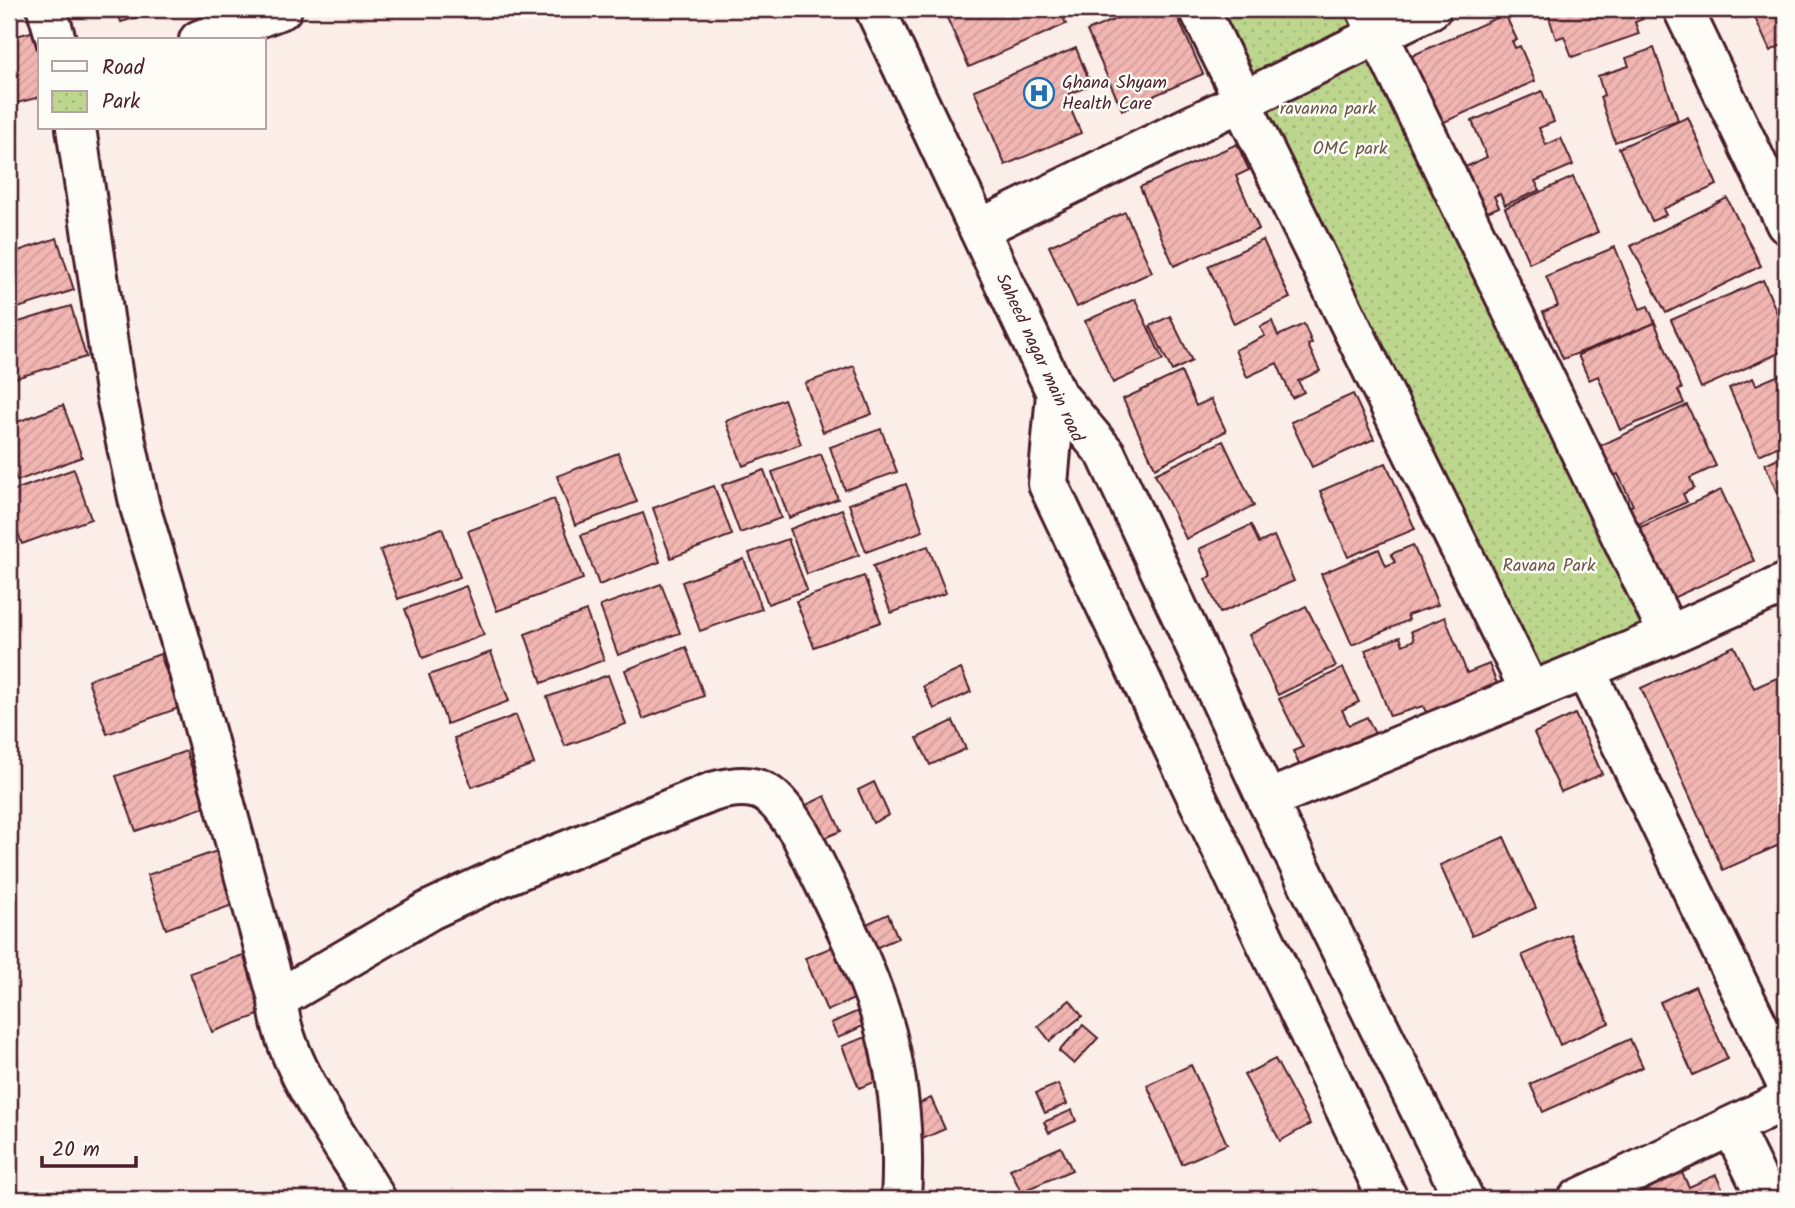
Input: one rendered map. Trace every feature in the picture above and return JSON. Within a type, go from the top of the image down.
[{"type":"street","points":[[47,9],[55,38]]},
{"type":"street","points":[[204,38],[282,9]]},
{"type":"street","name":"Saheed nagar main road","points":[[875,9],[1258,824],[1446,1199]]},
{"type":"street","points":[[1199,9],[1242,97],[1241,102],[1530,691]]},
{"type":"street","points":[[979,229],[1241,102],[1372,22],[1431,9]]},
{"type":"street","points":[[1683,9],[1786,224]]},
{"type":"street","points":[[1372,22],[1669,635]]},
{"type":"street","points":[[76,130],[115,391],[140,507],[180,639],[278,999],[283,1033],[293,1059],[376,1199]]},
{"type":"street","points":[[1056,394],[1106,454],[1267,800],[1464,1199]]},
{"type":"street","points":[[1056,394],[1048,484],[1388,1199]]},
{"type":"street","points":[[1267,800],[1669,635],[1786,583]]},
{"type":"street","points":[[1585,669],[1786,1083]]},
{"type":"street","points":[[278,999],[430,910],[499,878],[712,792],[753,785],[769,793],[785,810],[801,835],[874,994],[886,1033],[898,1096],[901,1199]]},
{"type":"street","points":[[1578,1199],[1786,1100]]},
{"type":"street","points":[[1731,1127],[1767,1199]]},
{"type":"green space","name":"Ravana Park","points":[[1192,9],[1366,9],[1669,635],[1541,686]]},
{"type":"building","points":[[117,9],[165,9],[121,22]]},
{"type":"building","points":[[943,9],[1060,9],[1066,24],[969,67]]},
{"type":"building","points":[[1082,9],[1099,9],[1084,15]]},
{"type":"building","points":[[1139,9],[1174,9],[1203,74],[1122,110],[1087,31]]},
{"type":"building","points":[[1555,9],[1639,9],[1643,19],[1635,22],[1639,34],[1572,57],[1564,36],[1556,39],[1548,14]]},
{"type":"building","points":[[1751,9],[1786,9],[1786,43],[1770,51]]},
{"type":"building","points":[[1505,14],[1517,40],[1512,41],[1515,48],[1520,46],[1535,81],[1440,124],[1409,57]]},
{"type":"building","points":[[38,30],[38,98],[9,105],[9,38]]},
{"type":"building","points":[[1076,48],[1091,85],[1065,96],[1081,133],[1005,165],[974,90]]},
{"type":"building","points":[[1654,48],[1678,120],[1615,142],[1600,97],[1604,95],[1598,76],[1629,66],[1626,58]]},
{"type":"building","points":[[1786,55],[1786,71],[1780,58]]},
{"type":"building","points":[[1542,91],[1554,122],[1539,128],[1546,145],[1561,138],[1573,165],[1535,181],[1540,190],[1505,205],[1500,194],[1494,196],[1499,207],[1478,216],[1459,170],[1487,157],[1472,121]]},
{"type":"building","points":[[1688,117],[1717,185],[1663,209],[1666,215],[1652,221],[1619,148]]},
{"type":"building","points":[[1237,144],[1249,170],[1236,176],[1259,229],[1174,266],[1140,187]]},
{"type":"building","points":[[1573,177],[1598,232],[1529,263],[1505,208]]},
{"type":"building","points":[[1727,198],[1761,266],[1666,313],[1631,246]]},
{"type":"building","points":[[1125,212],[1152,272],[1077,307],[1049,246]]},
{"type":"building","points":[[57,238],[74,290],[9,311],[9,254]]},
{"type":"building","points":[[1263,240],[1290,298],[1234,324],[1208,266]]},
{"type":"building","points":[[1615,247],[1640,309],[1648,306],[1655,323],[1563,359],[1543,312],[1558,306],[1546,276]]},
{"type":"building","points":[[1763,280],[1786,334],[1786,350],[1701,388],[1671,320]]},
{"type":"building","points":[[1135,299],[1163,360],[1113,383],[1085,321]]},
{"type":"building","points":[[71,306],[86,357],[9,380],[9,325]]},
{"type":"building","points":[[1170,316],[1192,361],[1172,371],[1150,326]]},
{"type":"building","points":[[1272,321],[1278,336],[1304,324],[1312,343],[1308,345],[1320,371],[1298,381],[1304,392],[1292,398],[1277,363],[1247,377],[1235,350],[1265,336],[1260,327]]},
{"type":"building","points":[[1655,323],[1682,389],[1678,390],[1684,403],[1620,430],[1598,376],[1589,380],[1578,355]]},
{"type":"building","points":[[854,366],[872,414],[823,432],[805,383]]},
{"type":"building","points":[[1181,372],[1196,406],[1211,399],[1226,431],[1155,468],[1123,399]]},
{"type":"building","points":[[1786,372],[1786,443],[1759,455],[1729,388],[1753,378],[1756,385]]},
{"type":"building","points":[[1353,394],[1374,439],[1312,467],[1291,422]]},
{"type":"building","points":[[784,399],[801,444],[743,466],[726,421]]},
{"type":"building","points":[[63,405],[82,457],[17,481],[9,458],[9,425]]},
{"type":"building","points":[[1687,405],[1716,466],[1690,478],[1694,488],[1683,494],[1687,502],[1637,525],[1629,507],[1633,505],[1618,474],[1601,482],[1587,452]]},
{"type":"building","points":[[881,429],[897,472],[845,490],[830,447]]},
{"type":"building","points":[[1223,441],[1254,506],[1186,539],[1155,474]]},
{"type":"building","points":[[618,453],[637,502],[575,525],[557,476]]},
{"type":"building","points":[[821,454],[838,499],[789,518],[772,472]]},
{"type":"building","points":[[1786,454],[1786,514],[1765,464]]},
{"type":"building","points":[[1386,463],[1415,529],[1348,557],[1320,491]]},
{"type":"building","points":[[74,469],[91,519],[22,544],[9,507],[9,492]]},
{"type":"building","points":[[764,470],[781,518],[740,533],[722,485]]},
{"type":"building","points":[[906,484],[923,531],[866,552],[849,504]]},
{"type":"building","points":[[714,486],[732,535],[671,558],[653,508]]},
{"type":"building","points":[[1721,490],[1754,561],[1664,602],[1632,531]]},
{"type":"building","points":[[554,499],[583,579],[497,611],[468,531]]},
{"type":"building","points":[[842,509],[859,555],[807,574],[790,529]]},
{"type":"building","points":[[643,513],[660,562],[599,585],[581,535]]},
{"type":"building","points":[[1251,525],[1259,543],[1274,536],[1294,581],[1220,613],[1205,579],[1212,576],[1199,549]]},
{"type":"building","points":[[442,528],[460,577],[398,599],[380,550]]},
{"type":"building","points":[[788,539],[807,590],[768,604],[749,553]]},
{"type":"building","points":[[1413,545],[1438,605],[1407,615],[1409,620],[1352,645],[1321,574],[1379,549],[1386,566],[1395,562],[1391,554]]},
{"type":"building","points":[[928,546],[946,593],[891,613],[873,566]]},
{"type":"building","points":[[744,559],[762,609],[700,631],[682,582]]},
{"type":"building","points":[[864,576],[881,622],[814,647],[796,601]]},
{"type":"building","points":[[661,584],[680,633],[618,655],[600,606]]},
{"type":"building","points":[[466,586],[484,635],[423,658],[405,609]]},
{"type":"building","points":[[1306,606],[1336,666],[1278,695],[1249,635]]},
{"type":"building","points":[[586,611],[604,660],[542,683],[525,634]]},
{"type":"building","points":[[1445,617],[1467,673],[1489,664],[1498,686],[1437,710],[1426,712],[1423,706],[1390,716],[1365,650],[1400,637],[1403,645],[1414,640],[1411,631]]},
{"type":"building","points":[[1734,646],[1754,688],[1786,674],[1786,748],[1781,750],[1786,761],[1786,842],[1723,870],[1641,688]]},
{"type":"building","points":[[686,647],[704,696],[643,719],[625,670]]},
{"type":"building","points":[[491,652],[509,701],[447,724],[429,675]]},
{"type":"building","points":[[160,654],[179,708],[107,734],[88,680]]},
{"type":"building","points":[[1343,668],[1359,702],[1342,710],[1349,725],[1367,717],[1376,736],[1302,771],[1293,751],[1303,747],[1279,699]]},
{"type":"building","points":[[961,669],[971,692],[934,709],[923,686]]},
{"type":"building","points":[[608,675],[626,724],[565,746],[547,697]]},
{"type":"building","points":[[1575,714],[1602,774],[1561,792],[1534,733]]},
{"type":"building","points":[[516,715],[534,764],[472,787],[454,738]]},
{"type":"building","points":[[953,721],[966,749],[930,765],[917,738]]},
{"type":"building","points":[[186,751],[205,807],[136,831],[116,776]]},
{"type":"building","points":[[874,782],[889,815],[873,823],[858,790]]},
{"type":"building","points":[[825,796],[841,831],[815,842],[800,808]]},
{"type":"building","points":[[1504,837],[1536,908],[1472,936],[1440,865]]},
{"type":"building","points":[[223,849],[241,902],[166,929],[147,875]]},
{"type":"building","points":[[888,914],[898,938],[871,950],[860,927]]},
{"type":"building","points":[[1570,934],[1609,1023],[1560,1045],[1522,955]]},
{"type":"building","points":[[840,944],[861,996],[827,1011],[805,958]]},
{"type":"building","points":[[1786,947],[1786,966],[1779,950]]},
{"type":"building","points":[[243,955],[264,1013],[212,1032],[190,973]]},
{"type":"building","points":[[1695,986],[1728,1059],[1693,1075],[1660,1002]]},
{"type":"building","points":[[1070,1000],[1082,1016],[1050,1041],[1038,1026]]},
{"type":"building","points":[[865,1008],[871,1022],[838,1038],[831,1023]]},
{"type":"building","points":[[1083,1025],[1098,1038],[1074,1064],[1059,1051]]},
{"type":"building","points":[[866,1037],[883,1079],[859,1088],[842,1046]]},
{"type":"building","points":[[1630,1039],[1643,1067],[1543,1112],[1530,1084]]},
{"type":"building","points":[[1275,1059],[1310,1124],[1280,1141],[1244,1075]]},
{"type":"building","points":[[1191,1065],[1227,1144],[1182,1164],[1147,1085]]},
{"type":"building","points":[[1058,1084],[1067,1104],[1045,1113],[1036,1093]]},
{"type":"building","points":[[931,1098],[945,1129],[920,1140],[906,1109]]},
{"type":"building","points":[[1072,1110],[1076,1121],[1049,1133],[1044,1122]]},
{"type":"building","points":[[1061,1147],[1072,1170],[1021,1192],[1010,1169]]},
{"type":"building","points":[[1679,1167],[1689,1187],[1716,1175],[1727,1199],[1626,1199],[1623,1193]]},
{"type":"place","name":"Ghana Shyam Health Care","points":[[1039,93]]},
{"type":"park label","name":"ravanna park","points":[[1328,109]]},
{"type":"park label","name":"OMC park","points":[[1350,149]]}]
